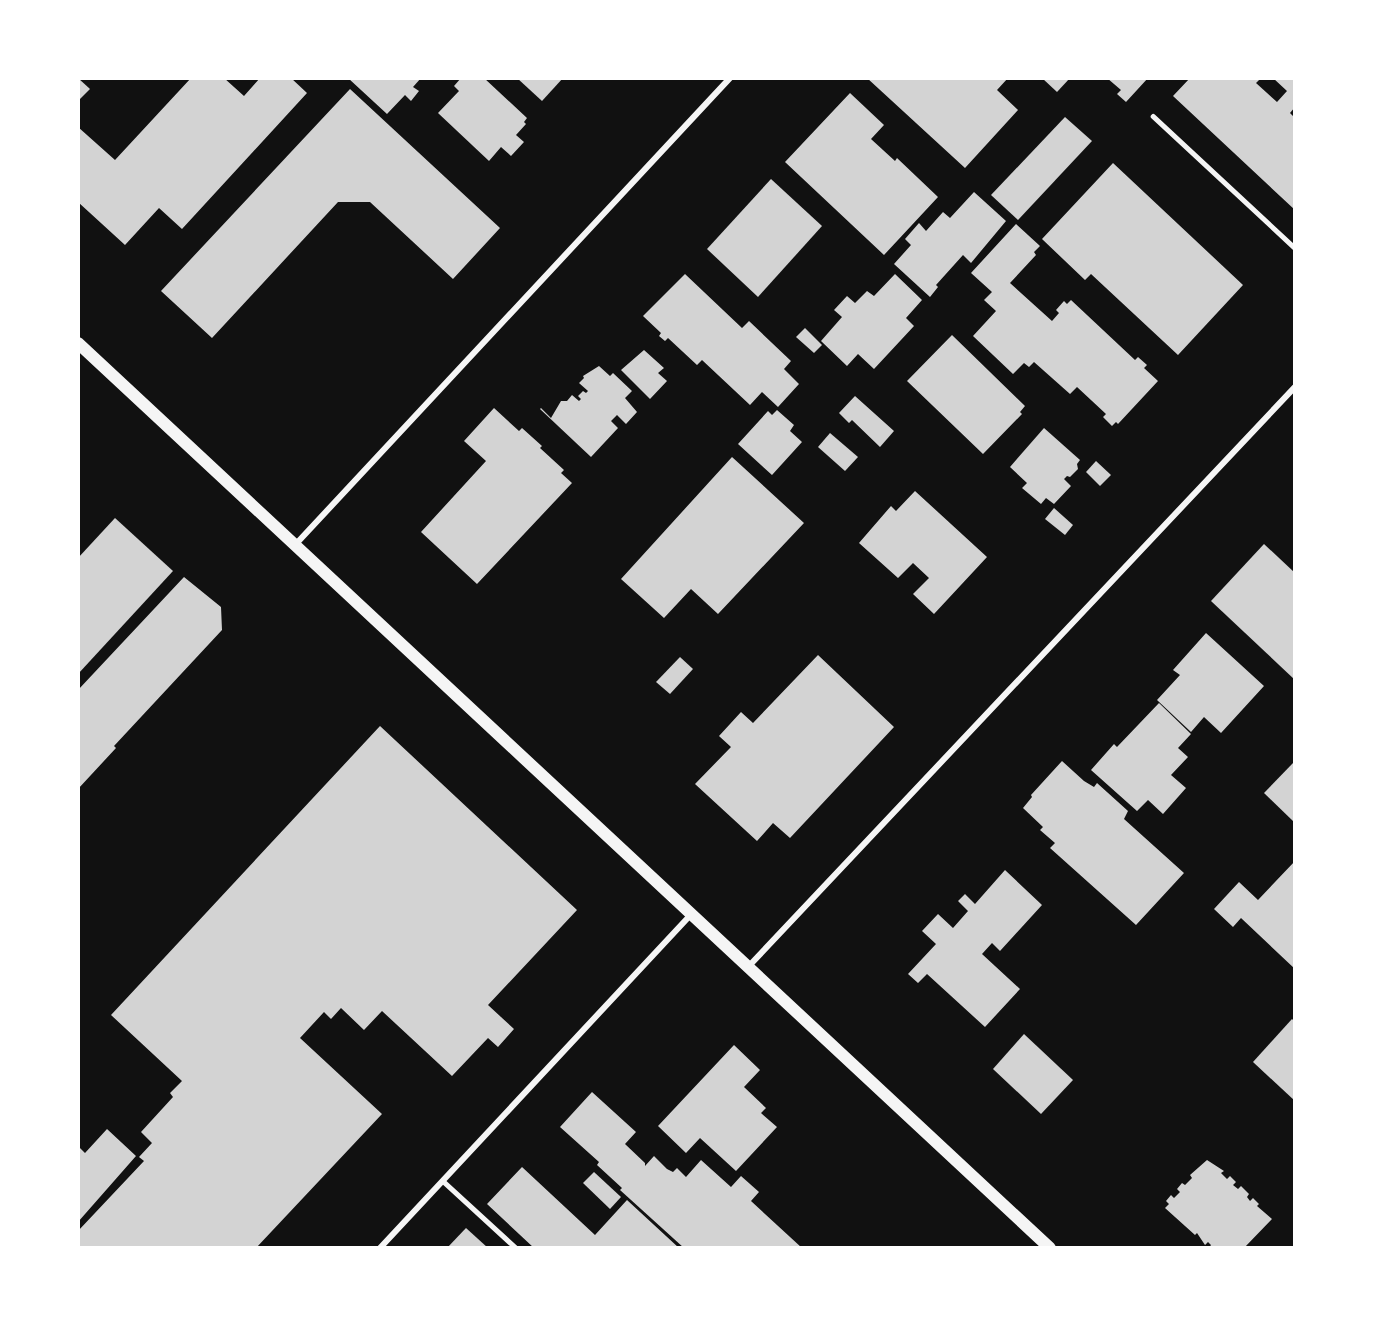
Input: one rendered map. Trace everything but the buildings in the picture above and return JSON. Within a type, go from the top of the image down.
[{"type":"main road","points":[[78,343],[1050,1248]]},
{"type":"street","points":[[295,545],[730,78]]},
{"type":"street","points":[[748,967],[1295,387]]},
{"type":"street","points":[[380,1248],[692,914]]},
{"type":"lane","points":[[1153,116],[1295,248]]},
{"type":"lane","points":[[443,1181],[516,1248]]}]
